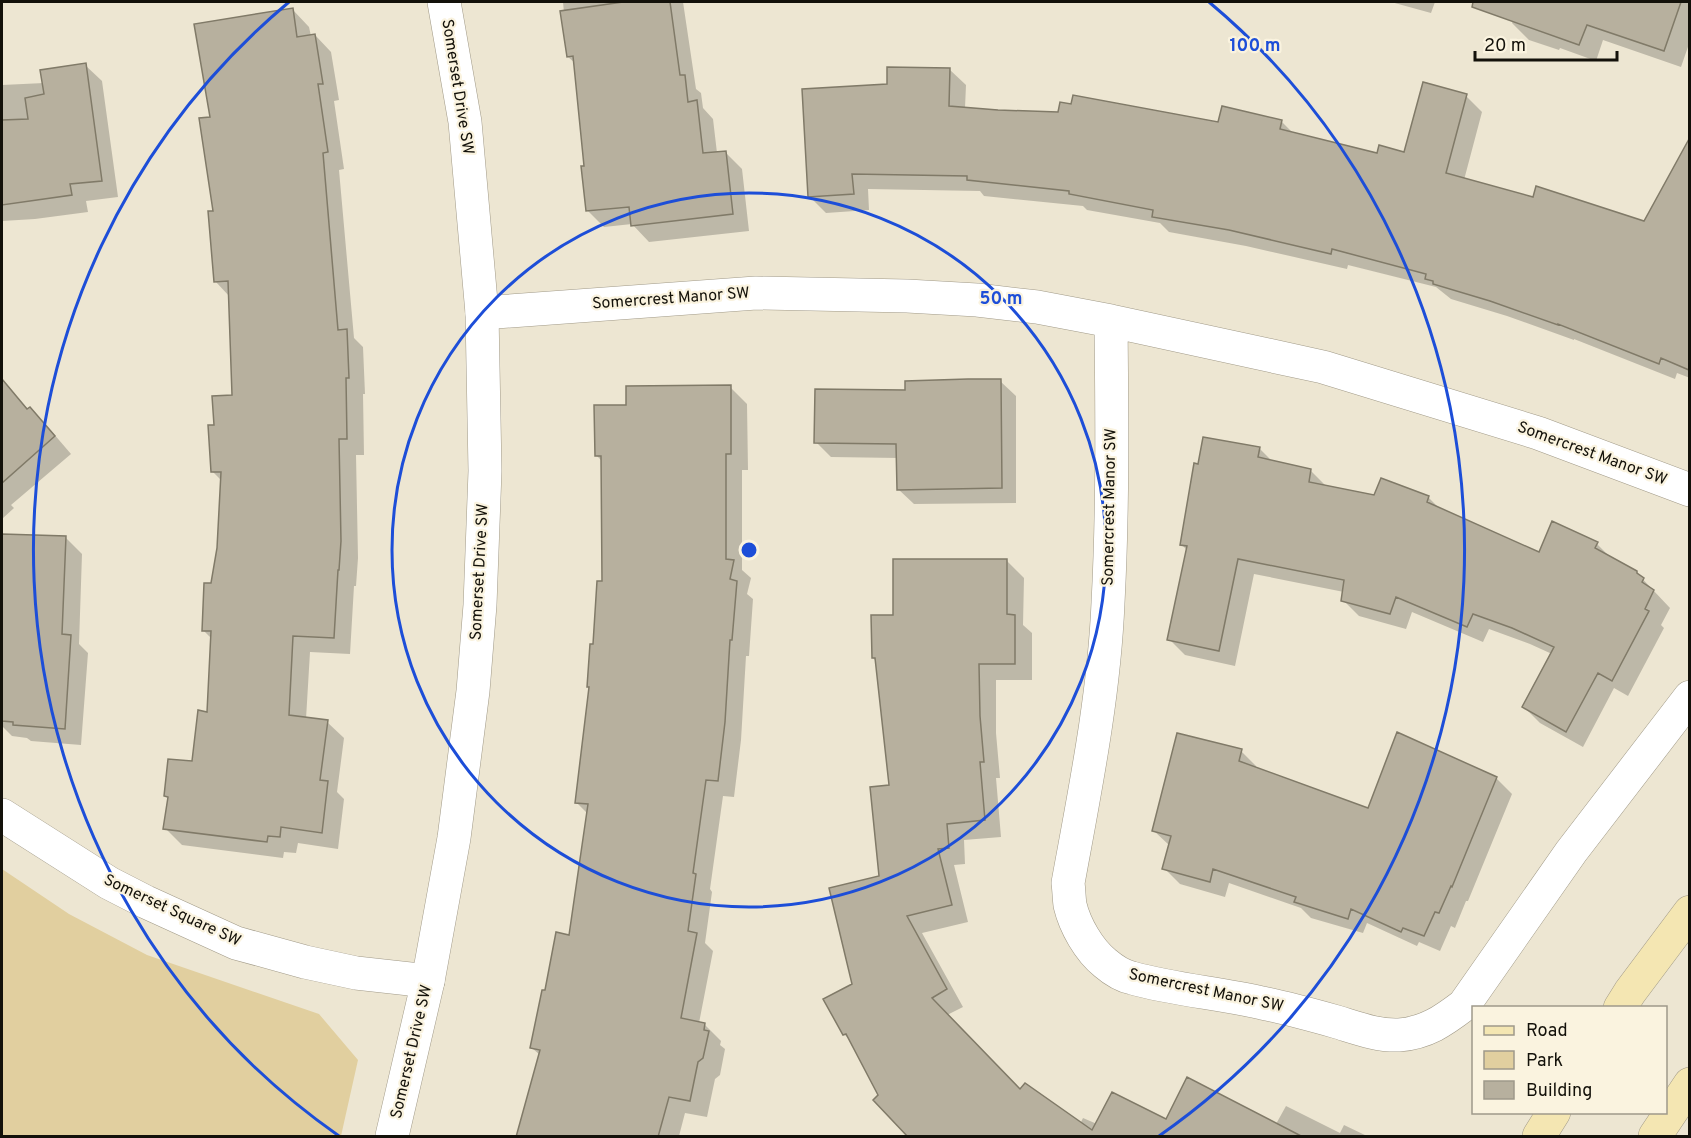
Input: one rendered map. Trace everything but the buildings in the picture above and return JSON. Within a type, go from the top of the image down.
[{"type":"main road","points":[[1621,1006],[1689,912]]},
{"type":"main road","points":[[1655,1137],[1689,1084]]},
{"type":"main road","points":[[1539,1137],[1553,1114]]},
{"type":"street","name":"Somerset Drive SW","points":[[392,1137],[428,981],[454,838],[473,691],[480,605],[485,471],[482,313],[465,122],[444,2]]},
{"type":"street","name":"Somercrest Manor SW","points":[[482,313],[669,298],[767,293],[907,296],[977,300],[1037,307],[1323,367],[1538,433],[1689,490]]},
{"type":"street","name":"Somercrest Manor SW","points":[[1111,321],[1112,443],[1108,605],[1097,723],[1068,883],[1070,906],[1080,930],[1092,951],[1106,965],[1129,978],[1262,1002],[1374,1033],[1396,1035],[1427,1030],[1441,1023],[1464,1005],[1571,852],[1689,697]]},
{"type":"street","name":"Somerset Square SW","points":[[2,815],[109,883],[236,943],[305,962],[357,973],[428,981]]},
{"type":"green space","points":[[2,869],[69,914],[147,955],[319,1014],[358,1060],[341,1136],[2,1136]]}]
